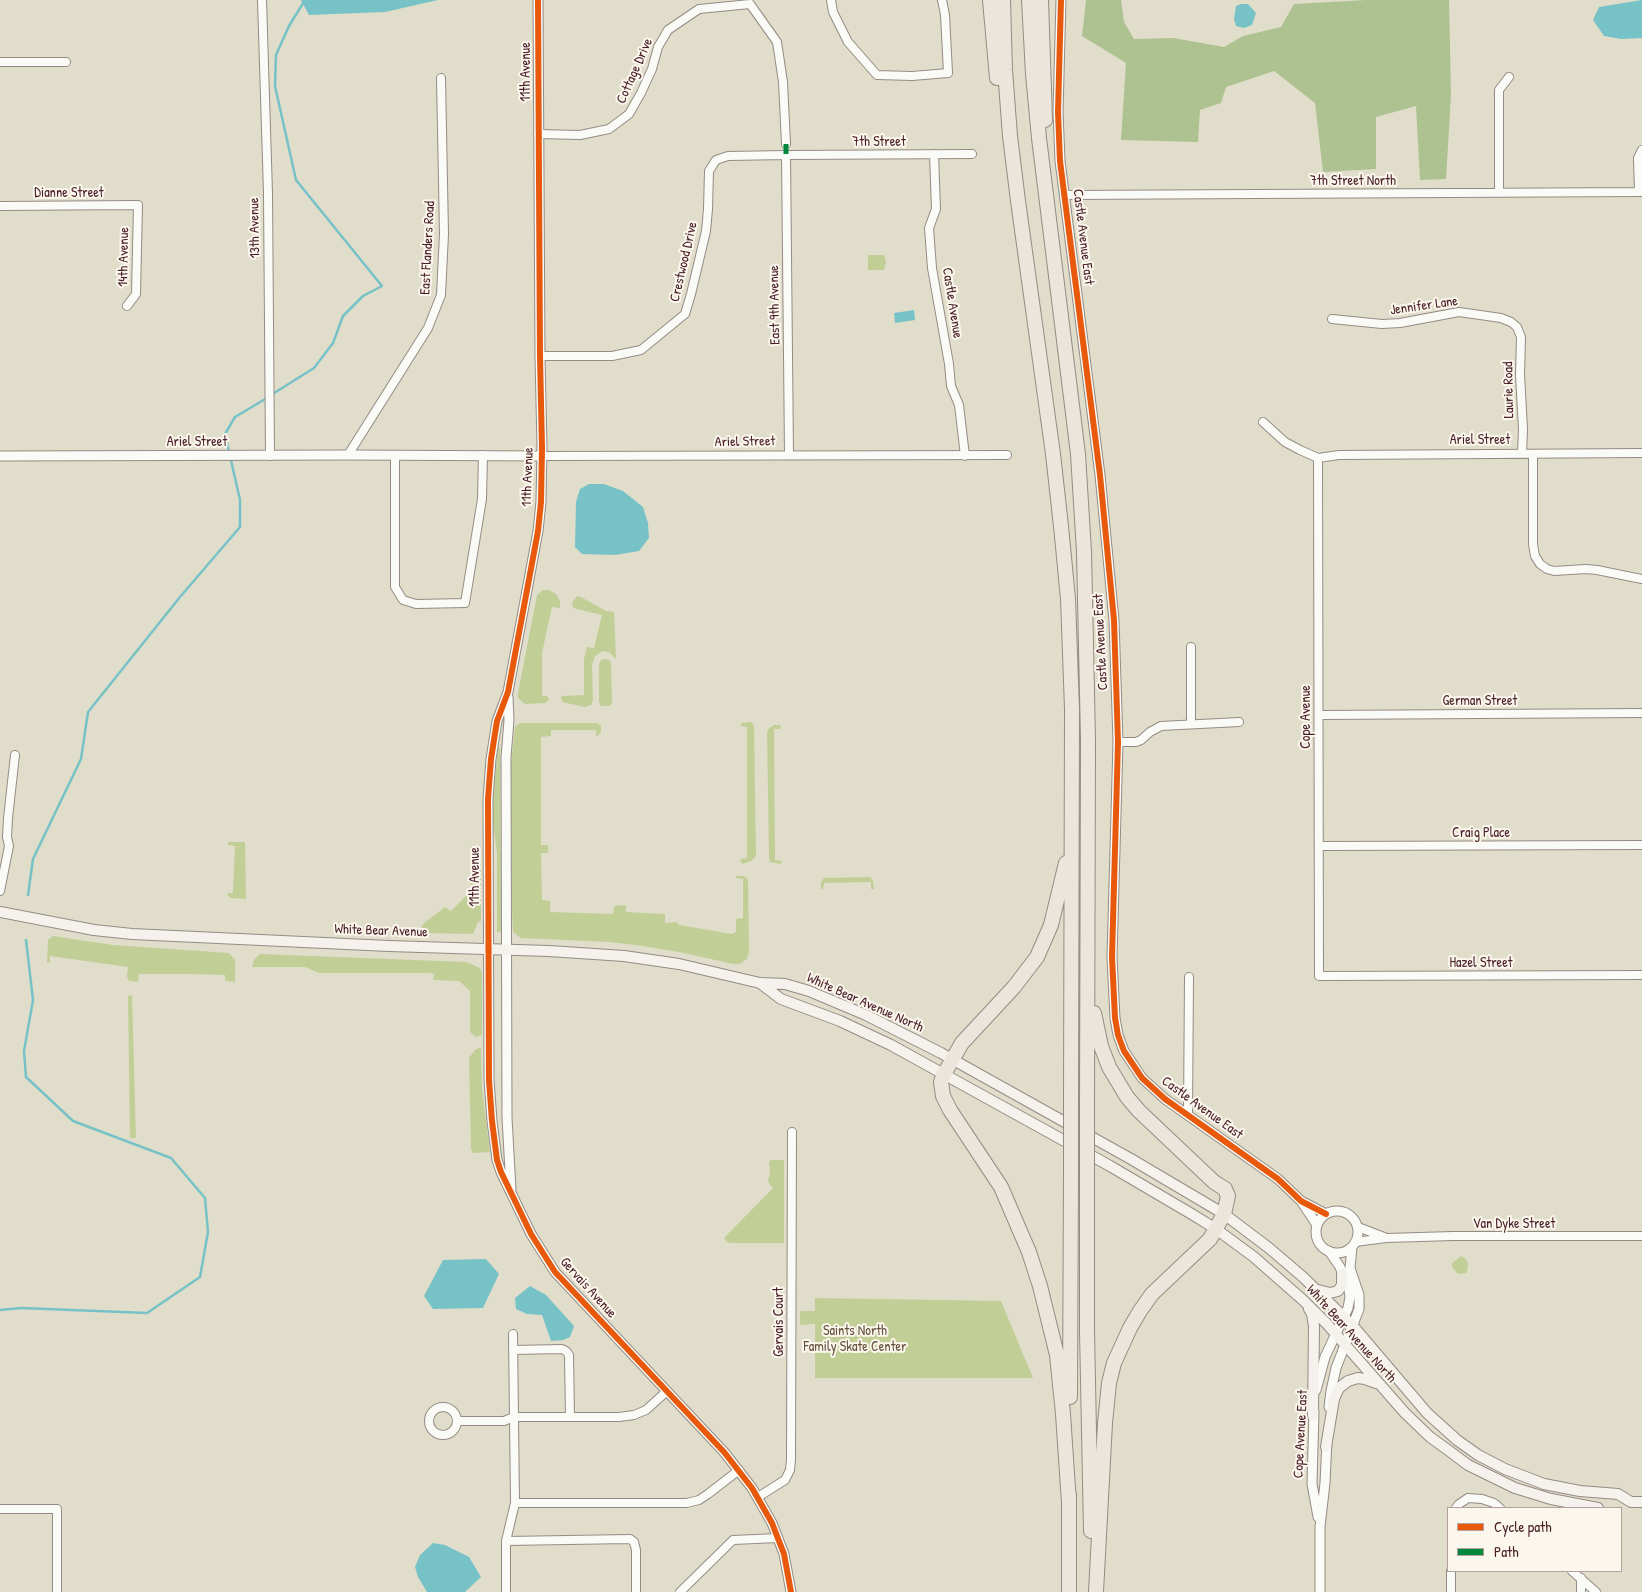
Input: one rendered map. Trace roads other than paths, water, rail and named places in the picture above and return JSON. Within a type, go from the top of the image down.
[{"type":"highway","points":[[990,0],[998,89],[1016,187],[1053,454],[1065,562],[1072,681],[1069,1592]]},
{"type":"highway","points":[[1003,0],[1005,70],[1016,187]]},
{"type":"highway","points":[[1029,0],[1034,83],[1045,188],[1078,454],[1086,602],[1088,740],[1087,1341],[1094,1592]]},
{"type":"highway","points":[[1041,0],[1045,101],[1045,188]]},
{"type":"highway","points":[[1069,1503],[1057,1355],[1040,1286],[1016,1219],[1001,1187],[953,1115],[943,1096],[941,1082],[962,1043],[1014,987],[1037,957],[1051,925],[1072,842]]},
{"type":"highway","points":[[1087,950],[1097,1031],[1110,1067],[1127,1097],[1139,1111],[1214,1182],[1224,1189],[1228,1196],[1224,1214],[1210,1239],[1152,1294],[1130,1328],[1114,1363],[1104,1423],[1094,1592]]},
{"type":"main road","name":"White Bear Avenue","points":[[0,912],[94,930],[132,934],[598,953],[652,959],[760,983]]},
{"type":"main road","name":"White Bear Avenue North","points":[[760,983],[785,984],[829,999],[883,1023],[952,1059],[1131,1159],[1224,1214],[1269,1248],[1317,1290],[1353,1326],[1427,1413],[1457,1440],[1478,1455],[1534,1481],[1580,1491],[1618,1494],[1631,1502],[1642,1502]]},
{"type":"main road","name":"White Bear Avenue North","points":[[760,983],[781,999],[820,1013],[891,1045],[1142,1184],[1216,1229],[1254,1257],[1304,1301],[1336,1334],[1380,1386],[1415,1423],[1439,1444],[1468,1465],[1503,1483],[1526,1492],[1574,1505],[1590,1507]]},
{"type":"main road","points":[[1317,1290],[1330,1293],[1338,1291],[1343,1282],[1342,1274]]},
{"type":"main road","points":[[1304,1301],[1312,1314],[1314,1326],[1313,1416]]},
{"type":"main road","points":[[1326,1447],[1334,1400],[1339,1388],[1348,1381],[1358,1378],[1369,1380],[1380,1386]]},
{"type":"main road","points":[[1622,1507],[1631,1502]]},
{"type":"street","name":"13th Avenue","points":[[262,0],[268,194],[270,456]]},
{"type":"street","name":"11th Avenue","points":[[488,949],[488,799],[491,759],[497,721],[508,692],[538,531],[541,502],[538,0]]},
{"type":"street","points":[[831,0],[833,12],[848,42],[878,75],[912,76],[948,73],[945,15],[942,0]]},
{"type":"street","name":"Castle Avenue East","points":[[1061,0],[1058,112],[1060,161],[1100,475],[1114,629],[1118,742],[1112,957],[1116,1026],[1124,1051],[1142,1078],[1165,1099],[1278,1179],[1301,1201]]},
{"type":"street","name":"Cottage Drive","points":[[538,134],[580,135],[609,128],[630,114],[652,70],[658,47],[668,30],[699,9],[753,2],[777,42],[783,82],[786,144]]},
{"type":"street","points":[[0,62],[66,62]]},
{"type":"street","points":[[1499,192],[1499,90],[1509,77]]},
{"type":"street","name":"East Flanders Road","points":[[348,454],[428,328],[440,295],[444,234],[441,78]]},
{"type":"street","points":[[1640,192],[1638,158],[1642,150]]},
{"type":"street","name":"Castle Avenue","points":[[934,154],[936,209],[929,228],[932,268],[949,364],[951,386],[959,405],[965,456]]},
{"type":"street","name":"7th Street","points":[[786,155],[972,154]]},
{"type":"street","name":"Crestwood Drive","points":[[540,356],[612,356],[641,350],[672,326],[685,314],[692,294],[706,232],[709,172],[716,160],[728,156],[786,155]]},
{"type":"street","name":"East 9th Avenue","points":[[786,155],[789,454]]},
{"type":"street","name":"7th Street North","points":[[1065,195],[1640,192]]},
{"type":"street","name":"Dianne Street","points":[[0,206],[138,205]]},
{"type":"street","name":"14th Avenue","points":[[127,306],[136,294],[138,205]]},
{"type":"street","name":"Jennifer Lane","points":[[1332,319],[1394,324],[1459,312],[1504,319],[1517,327]]},
{"type":"street","name":"Laurie Road","points":[[1517,327],[1522,337],[1520,375],[1522,454]]},
{"type":"street","points":[[1263,422],[1285,442],[1318,458]]},
{"type":"street","name":"Ariel Street","points":[[1318,458],[1339,455],[1642,453]]},
{"type":"street","name":"Ariel Street","points":[[0,456],[270,456],[348,454],[965,456],[1007,454]]},
{"type":"street","points":[[1533,454],[1533,544],[1535,556],[1540,564],[1554,571],[1586,569],[1642,579]]},
{"type":"street","points":[[395,455],[395,587],[403,600],[416,604],[465,603],[482,499],[483,455]]},
{"type":"street","name":"Cope Avenue","points":[[1318,458],[1319,976]]},
{"type":"street","points":[[1191,647],[1191,724]]},
{"type":"street","name":"11th Avenue","points":[[507,950],[506,757],[509,720],[508,692]]},
{"type":"street","name":"German Street","points":[[1319,714],[1642,713]]},
{"type":"street","points":[[1118,742],[1136,742],[1161,726],[1239,722]]},
{"type":"street","points":[[0,891],[9,846],[7,836],[8,818],[15,755]]},
{"type":"street","name":"Craig Place","points":[[1319,846],[1642,845]]},
{"type":"street","name":"Gervais Avenue","points":[[488,949],[489,1080],[492,1121],[501,1172],[531,1234],[555,1272],[739,1470],[758,1497],[778,1538],[789,1574],[791,1592]]},
{"type":"street","name":"Gervais Avenue","points":[[507,950],[507,1118],[511,1191]]},
{"type":"street","name":"Hazel Street","points":[[1319,976],[1642,975]]},
{"type":"street","points":[[1188,1115],[1189,977]]},
{"type":"street","name":"Gervais Court","points":[[758,1497],[785,1480],[790,1470],[791,1460],[792,1132]]},
{"type":"street","points":[[1301,1201],[1326,1214]]},
{"type":"street","points":[[1301,1201],[1317,1225]]},
{"type":"street","points":[[1344,1316],[1350,1297],[1342,1274],[1329,1251],[1317,1237],[1319,1221],[1332,1211],[1345,1212],[1355,1221],[1358,1227],[1358,1237],[1354,1244],[1350,1268],[1360,1303],[1345,1345]]},
{"type":"street","name":"Van Dyke Street","points":[[1358,1227],[1386,1238]]},
{"type":"street","name":"Van Dyke Street","points":[[1354,1244],[1386,1238],[1642,1236]]},
{"type":"street","points":[[1329,1251],[1341,1252],[1354,1244]]},
{"type":"street","name":"Cope Avenue East","points":[[1320,1527],[1312,1484],[1313,1416],[1317,1386],[1325,1357],[1344,1316]]},
{"type":"street","points":[[506,1592],[506,1541],[515,1503],[513,1334]]},
{"type":"street","name":"Cope Avenue East","points":[[1320,1592],[1320,1527],[1325,1483],[1330,1391],[1345,1345]]},
{"type":"street","points":[[513,1350],[562,1349],[566,1351],[569,1355],[570,1417]]},
{"type":"street","points":[[457,1421],[504,1421],[514,1417],[619,1418],[646,1410],[666,1391]]},
{"type":"street","points":[[515,1503],[687,1503],[699,1500],[739,1470]]},
{"type":"street","points":[[1457,1506],[1468,1498],[1482,1499],[1494,1503],[1499,1507]]},
{"type":"street","points":[[0,1509],[57,1508],[57,1592]]},
{"type":"street","points":[[680,1592],[733,1540],[778,1538]]},
{"type":"street","points":[[506,1541],[630,1539],[636,1546],[636,1592]]},
{"type":"street","points":[[1451,1572],[1451,1592]]},
{"type":"street","points":[[1573,1572],[1596,1592]]},
{"type":"street","points":[[1581,1578],[1581,1592]]},
{"type":"water","points":[[301,0],[438,0],[385,12],[309,15]]},
{"type":"water","points":[[1642,0],[1642,38],[1621,39],[1604,36],[1593,20],[1599,7]]},
{"type":"water","points":[[1248,4],[1256,13],[1252,25],[1244,28],[1236,26],[1234,19],[1236,6]]},
{"type":"water","points":[[914,310],[915,320],[895,323],[894,313]]},
{"type":"water","points":[[589,484],[604,484],[623,491],[643,507],[648,523],[649,538],[639,551],[615,555],[582,554],[575,547],[576,502],[580,489]]},
{"type":"water","points":[[486,1259],[499,1274],[483,1308],[433,1309],[424,1296],[443,1260]]},
{"type":"water","points":[[530,1286],[546,1295],[574,1326],[570,1337],[551,1341],[542,1315],[527,1314],[516,1309],[515,1298]]},
{"type":"water","points":[[433,1543],[445,1545],[469,1557],[481,1577],[465,1592],[427,1592],[418,1577],[415,1567],[420,1555]]},
{"type":"waterway","points":[[271,395],[314,368],[333,343],[343,316],[363,296],[382,286],[296,180],[275,86],[276,55],[289,26],[305,0]]},
{"type":"waterway","points":[[28,895],[33,859],[81,759],[88,712],[180,597],[240,527],[240,500],[225,434],[235,417],[267,398]]},
{"type":"waterway","points":[[0,1310],[21,1308],[147,1313],[200,1277],[208,1232],[205,1198],[171,1158],[73,1121],[26,1077],[24,1051],[33,1000],[26,940]]},
{"type":"park label","name":"Saints North Family Skate Center","points":[[855,1339]]}]
